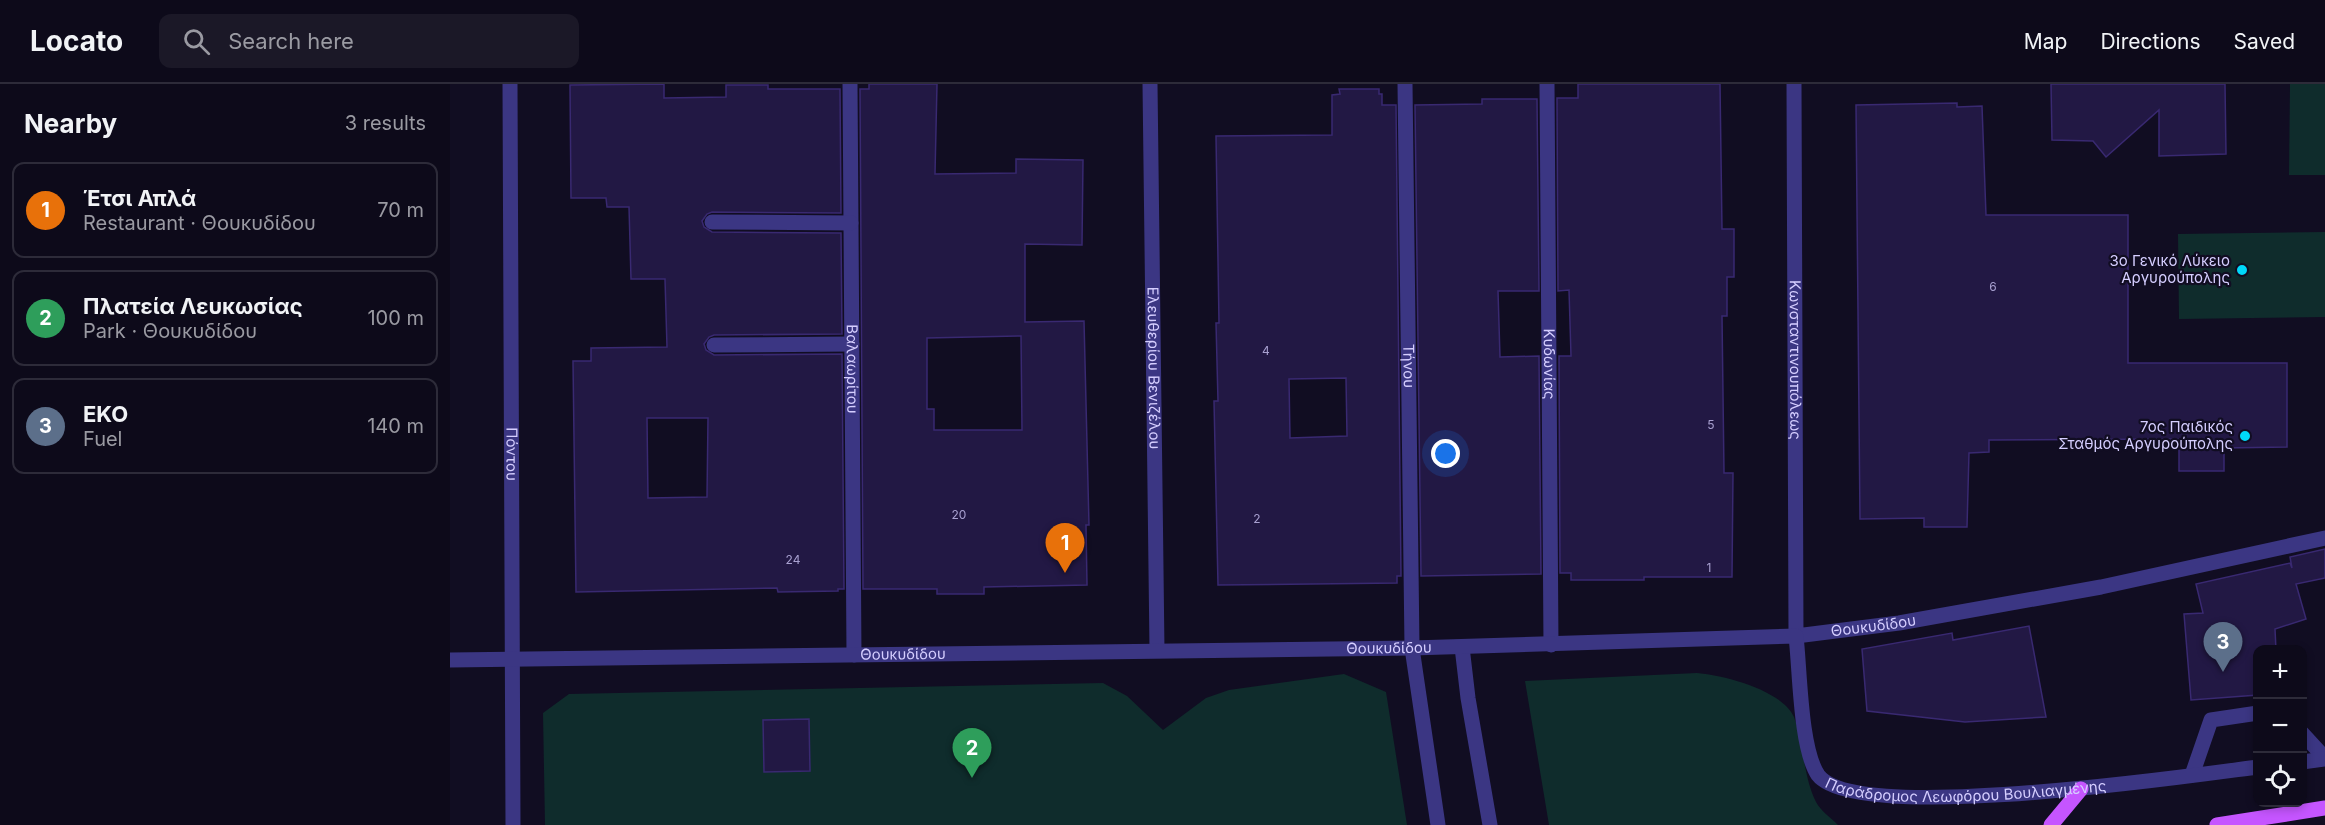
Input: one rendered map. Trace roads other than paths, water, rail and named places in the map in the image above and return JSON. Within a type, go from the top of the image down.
[{"type":"main road","points":[[2051,825],[2081,789]]},
{"type":"main road","points":[[2217,825],[2325,808]]},
{"type":"street","name":"Πόντου","points":[[510,84],[513,825]]},
{"type":"street","name":"Βαλαωρίτου","points":[[850,84],[854,654]]},
{"type":"street","name":"Ελευθερίου Βενιζέλου","points":[[1150,84],[1157,650]]},
{"type":"street","name":"Τήνου","points":[[1406,84],[1412,648],[1438,825]]},
{"type":"street","name":"Κυδωνίας","points":[[1547,84],[1551,645]]},
{"type":"street","name":"Κωνσταντινουπόλεως","points":[[1794,84],[1796,636]]},
{"type":"street","points":[[712,222],[851,223]]},
{"type":"street","points":[[714,345],[852,344]]},
{"type":"street","name":"Θουκυδίδου","points":[[450,660],[1412,648],[1796,636],[1899,623],[2101,587],[2322,538]]},
{"type":"street","name":"Παράδρομος Λεωφόρου Βουλιαγμένης","points":[[1796,636],[1808,748],[1819,775],[1827,784],[1856,794],[1910,800],[2081,789],[2253,768]]},
{"type":"street","points":[[1462,647],[1468,698],[1490,825]]},
{"type":"street","points":[[2192,775],[2211,720],[2253,714]]},
{"type":"street","points":[[2307,738],[2325,758]]},
{"type":"street","points":[[2307,761],[2325,758]]},
{"type":"place","name":"3ο Γενικό Λύκειο Αργυρούπολης","points":[[2242,270]]},
{"type":"place","name":"7ος Παιδικός Σταθμός Αργυρούπολης","points":[[2245,436]]},
{"type":"place","name":"Έτσι Απλά","points":[[1065,573]]},
{"type":"place","name":"EKO","points":[[2223,672]]},
{"type":"place","name":"Πλατεία Λευκωσίας","points":[[972,778]]}]
